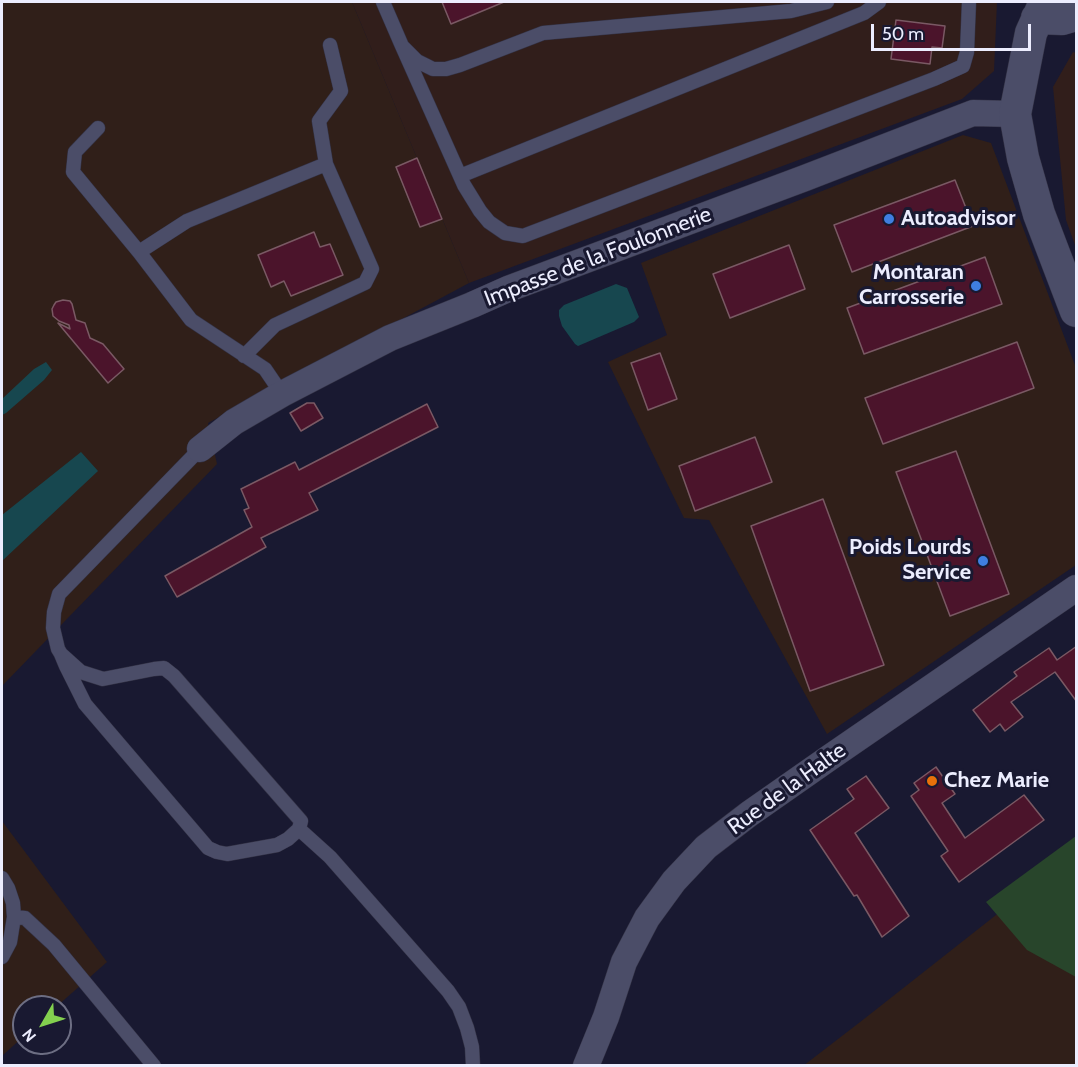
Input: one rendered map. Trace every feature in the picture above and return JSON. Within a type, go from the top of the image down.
[{"type":"street","points":[[1077,15],[1062,19],[1038,7],[1015,114],[1023,158],[1039,214],[1077,311]]},
{"type":"street","name":"Impasse de la Foulonnerie","points":[[200,449],[234,422],[282,394],[390,338],[508,289],[973,113],[1015,114]]},
{"type":"street","name":"Rue de la Halte","points":[[586,1065],[606,1017],[624,962],[647,918],[674,881],[706,847],[820,764],[1077,588]]},
{"type":"lane","points":[[383,2],[460,176],[480,211],[489,222],[505,233],[523,236],[934,80],[963,66],[967,52],[969,2]]},
{"type":"lane","points":[[402,46],[417,61],[433,69],[446,69],[543,33],[791,11],[827,2]]},
{"type":"lane","points":[[460,176],[864,13],[879,2]]},
{"type":"lane","points":[[244,356],[275,325],[365,283],[372,268],[326,164],[319,121],[341,91],[330,45]]},
{"type":"lane","points":[[98,128],[75,152],[73,172],[191,320],[265,369],[282,394]]},
{"type":"lane","points":[[139,252],[187,221],[326,164]]},
{"type":"lane","points":[[61,654],[81,672],[103,679],[164,668],[174,675],[301,821],[299,829],[277,845],[227,854],[208,848],[85,704],[61,654],[53,628],[59,594],[200,449]]},
{"type":"lane","points":[[299,829],[330,857],[448,991],[459,1007],[467,1028],[472,1047],[473,1065]]},
{"type":"lane","points":[[2,878],[13,903],[14,918],[10,942],[2,957]]},
{"type":"lane","points":[[14,918],[25,918],[54,945],[154,1065]]},
{"type":"shaded area","points":[[2,2],[352,2],[469,283],[208,423],[217,464],[2,686]]},
{"type":"shaded area","points":[[352,2],[997,2],[994,71],[962,99],[469,283]]},
{"type":"shaded area","points":[[1073,52],[1076,53],[1076,248],[1066,220],[1053,87]]},
{"type":"shaded area","points":[[963,135],[991,143],[1076,368],[1076,565],[827,734],[709,520],[684,518],[608,362],[667,335],[641,263]]},
{"type":"shaded area","points":[[616,284],[627,288],[639,317],[634,322],[578,346],[562,326],[559,310],[564,305]]},
{"type":"shaded area","points":[[46,362],[52,370],[44,380],[2,415],[2,399],[34,369]]},
{"type":"shaded area","points":[[81,452],[98,471],[2,561],[2,515]]},
{"type":"shaded area","points":[[2,821],[107,962],[70,995],[12,995],[12,1047],[2,1056]]},
{"type":"shaded area","points":[[1076,836],[1076,977],[1027,950],[986,902]]},
{"type":"shaded area","points":[[1076,852],[1076,1065],[803,1066],[864,1019]]},
{"type":"building","points":[[442,2],[504,2],[451,24]]},
{"type":"building","points":[[896,20],[945,26],[942,48],[932,47],[930,64],[891,59]]},
{"type":"building","points":[[417,158],[442,219],[420,227],[396,167]]},
{"type":"building","points":[[955,180],[973,226],[852,272],[834,225]]},
{"type":"building","points":[[314,232],[320,247],[330,244],[343,275],[291,296],[284,281],[271,287],[258,255]]},
{"type":"building","points":[[789,245],[805,289],[730,318],[713,274]]},
{"type":"building","points":[[985,257],[1002,304],[864,354],[847,308]]},
{"type":"building","points":[[63,300],[70,301],[76,320],[85,323],[90,338],[103,344],[124,369],[108,383],[58,323],[70,329],[69,325],[53,316],[54,305]]},
{"type":"building","points":[[1017,342],[1034,388],[883,444],[865,398]]},
{"type":"building","points":[[660,353],[677,399],[648,410],[631,363]]},
{"type":"building","points":[[307,403],[314,403],[323,418],[301,431],[290,413]]},
{"type":"building","points":[[427,404],[438,427],[309,493],[318,510],[261,538],[266,547],[177,597],[165,576],[252,527],[244,510],[249,508],[241,489],[295,462],[299,470]]},
{"type":"building","points":[[755,437],[772,482],[695,511],[679,466]]},
{"type":"building","points":[[956,451],[1009,594],[950,616],[896,472]]},
{"type":"building","points":[[823,499],[884,665],[810,691],[751,526]]},
{"type":"building","points":[[1077,646],[1077,702],[1055,672],[1011,702],[1023,717],[1005,731],[1000,724],[990,732],[973,710],[1017,676],[1014,672],[1049,648],[1057,660]]},
{"type":"building","points":[[936,767],[955,794],[942,803],[965,838],[1024,795],[1044,820],[959,882],[941,856],[948,851],[911,796],[919,790],[914,783]]},
{"type":"building","points":[[866,776],[889,808],[855,833],[909,916],[882,937],[857,895],[854,896],[810,830],[854,799],[847,789]]},
{"type":"place","name":"Autoadvisor","points":[[889,219]]},
{"type":"place","name":"Montaran Carrosserie","points":[[976,286]]},
{"type":"place","name":"Poids Lourds Service","points":[[983,561]]},
{"type":"place","name":"Chez Marie","points":[[932,781]]}]
